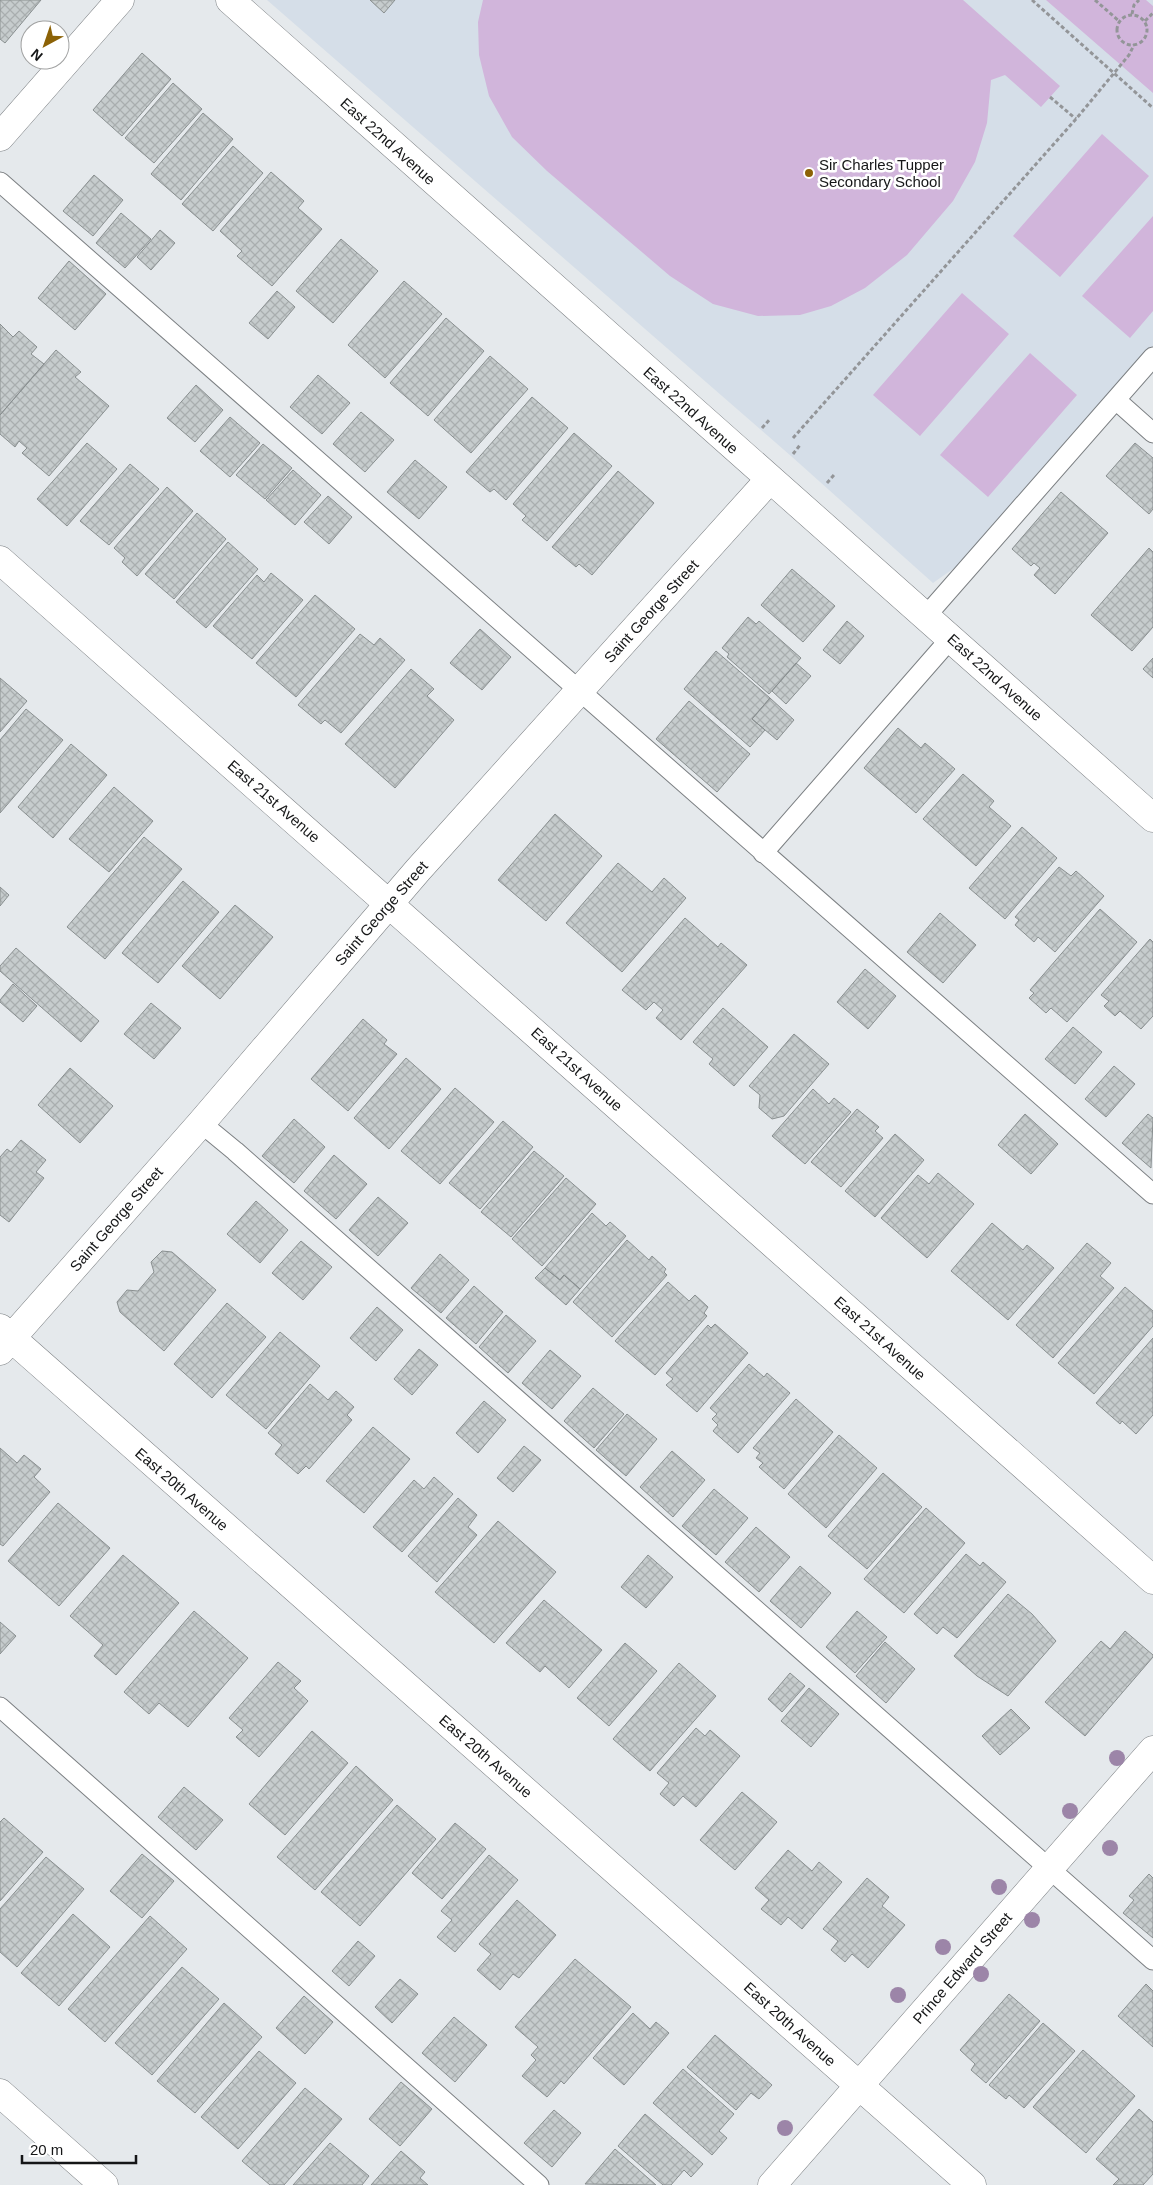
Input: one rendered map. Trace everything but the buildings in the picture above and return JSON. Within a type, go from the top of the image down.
[{"type":"street","points":[[0,137],[120,0]]},
{"type":"street","name":"East 22nd Avenue","points":[[230,0],[769,480],[951,638],[1153,818]]},
{"type":"street","name":"Saint George Street","points":[[4,1339],[201,1123],[389,903],[769,480]]},
{"type":"street","name":"East 21st Avenue","points":[[0,560],[1153,1580]]},
{"type":"street","name":"East 20th Avenue","points":[[4,1339],[972,2185]]},
{"type":"street","name":"Prince Edward Street","points":[[772,2185],[1153,1750]]},
{"type":"street","points":[[0,2093],[104,2185]]},
{"type":"lane","points":[[0,182],[1153,1194]]},
{"type":"lane","points":[[926,616],[1153,357]]},
{"type":"lane","points":[[1116,400],[1153,433]]},
{"type":"lane","points":[[764,853],[951,638]]},
{"type":"lane","points":[[201,1123],[1153,1960]]},
{"type":"lane","points":[[0,1707],[539,2185]]},
{"type":"path","points":[[1032,0],[1153,108]]},
{"type":"path","points":[[1095,0],[1119,20]]},
{"type":"path","points":[[1132,14],[1134,5],[1139,0]]},
{"type":"path","points":[[792,438],[1076,119],[1129,55],[1134,45],[1146,36],[1147,26],[1145,22],[1137,15],[1132,14],[1123,17],[1116,25],[1117,35],[1124,43],[1134,45]]},
{"type":"path","points":[[1145,22],[1153,14]]},
{"type":"path","points":[[1050,97],[1076,119]]},
{"type":"path","points":[[761,430],[770,419]]},
{"type":"path","points":[[825,486],[834,475]]},
{"type":"shaded area","name":"Sir Charles Tupper Secondary School","points":[[267,0],[1153,0],[1153,346],[957,566],[933,583],[791,456]]},
{"type":"shaded area","points":[[483,0],[963,0],[1060,86],[1041,107],[1005,75],[991,80],[987,123],[975,162],[953,201],[907,255],[865,288],[831,306],[800,315],[758,316],[713,304],[670,276],[547,171],[512,137],[489,96],[479,55],[478,22]]},
{"type":"shaded area","points":[[1046,0],[1146,0],[1153,6],[1153,93]]},
{"type":"shaded area","points":[[1102,134],[1149,176],[1060,277],[1013,236]]},
{"type":"shaded area","points":[[1153,216],[1153,311],[1130,338],[1082,296]]},
{"type":"shaded area","points":[[962,293],[1009,334],[920,436],[873,395]]},
{"type":"shaded area","points":[[1030,353],[1077,395],[988,497],[940,455]]},
{"type":"place","name":"Sir Charles Tupper Secondary School","points":[[809,173]]}]
